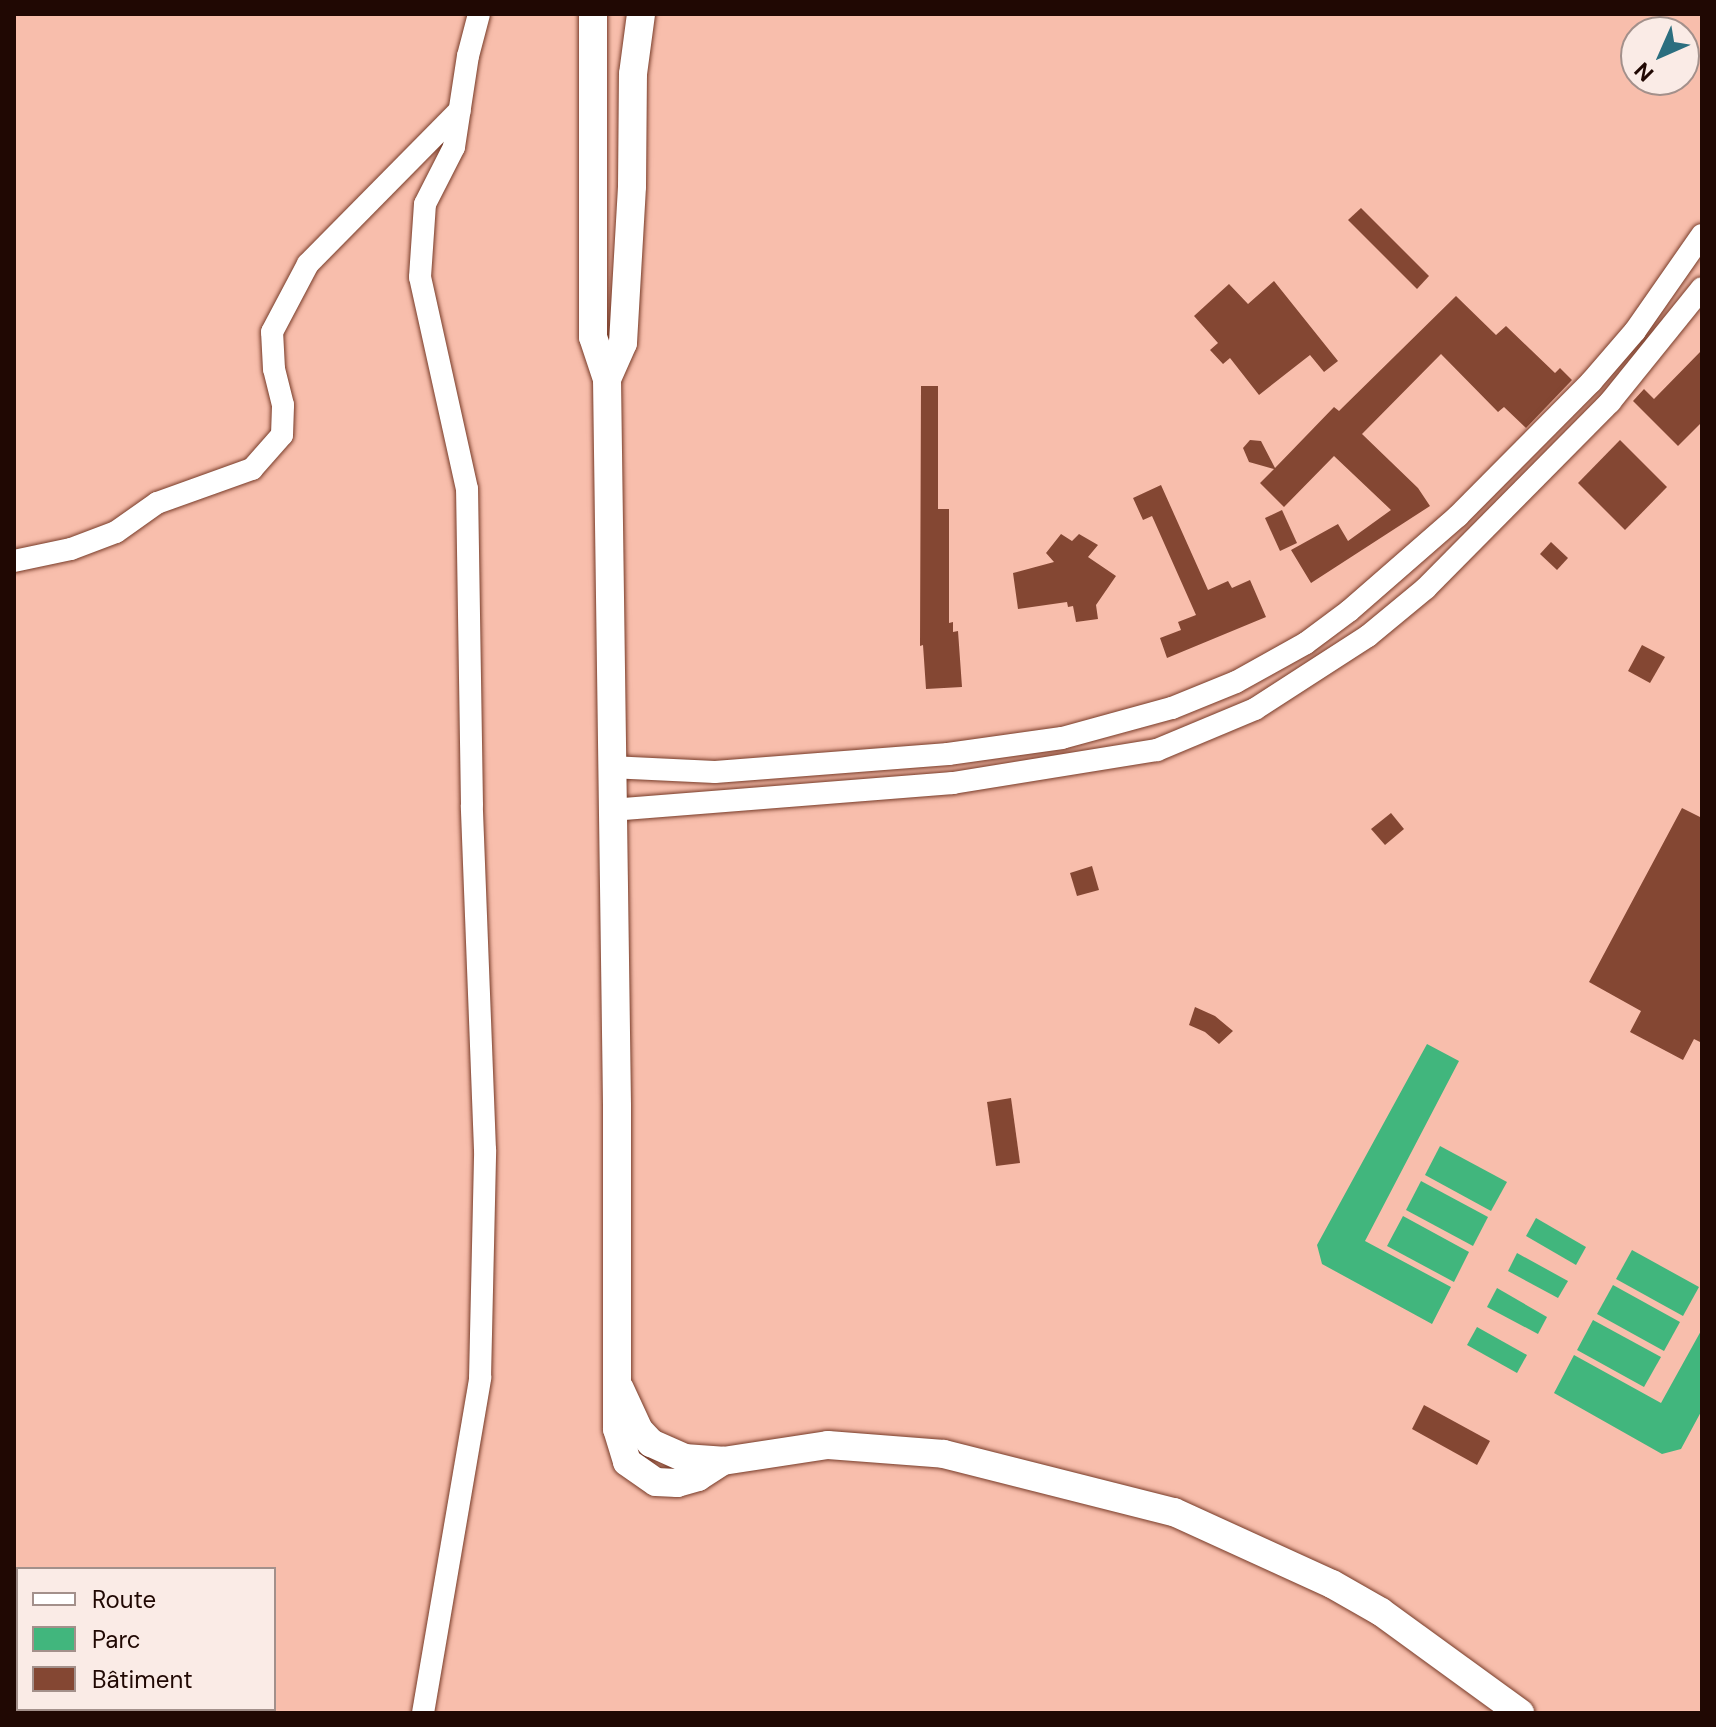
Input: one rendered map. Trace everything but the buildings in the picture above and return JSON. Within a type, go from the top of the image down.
[{"type":"main road","points":[[593,14],[593,337],[607,379],[619,1446],[638,1472],[656,1482],[677,1483],[698,1477],[723,1461],[828,1445],[944,1454],[1174,1512],[1332,1584],[1381,1612],[1520,1713]]},
{"type":"main road","points":[[607,379],[623,343],[632,186],[633,74],[641,14]]},
{"type":"street","points":[[423,1713],[480,1378],[485,1150],[472,805],[467,489],[420,277],[425,204],[454,147],[468,56],[479,14]]},
{"type":"street","points":[[14,561],[71,549],[116,532],[157,503],[252,469],[282,435],[283,405],[274,369],[272,332],[308,264],[460,110]]},
{"type":"street","points":[[610,767],[715,772],[948,754],[1062,738],[1172,708],[1236,682],[1306,643],[1349,611],[1458,516],[1591,382],[1635,331],[1702,235]]},
{"type":"street","points":[[611,810],[953,783],[1039,770],[1157,750],[1255,709],[1333,661],[1426,588],[1610,402],[1702,288]]},
{"type":"green space","points":[[1427,1044],[1459,1061],[1365,1241],[1451,1287],[1432,1324],[1322,1264],[1317,1245]]},
{"type":"green space","points":[[1440,1146],[1507,1182],[1491,1211],[1425,1175]]},
{"type":"green space","points":[[1421,1181],[1488,1217],[1473,1246],[1406,1210]]},
{"type":"green space","points":[[1403,1216],[1469,1252],[1454,1282],[1387,1246]]},
{"type":"green space","points":[[1536,1218],[1586,1247],[1576,1265],[1526,1236]]},
{"type":"green space","points":[[1632,1250],[1699,1287],[1683,1316],[1616,1279]]},
{"type":"green space","points":[[1517,1253],[1568,1281],[1558,1298],[1508,1271]]},
{"type":"green space","points":[[1613,1285],[1680,1322],[1664,1351],[1597,1314]]},
{"type":"green space","points":[[1497,1288],[1547,1317],[1538,1334],[1487,1307]]},
{"type":"green space","points":[[1593,1320],[1661,1357],[1644,1387],[1577,1350]]},
{"type":"green space","points":[[1477,1327],[1527,1355],[1517,1373],[1467,1345]]},
{"type":"green space","points":[[1702,1329],[1702,1410],[1681,1449],[1662,1454],[1554,1393],[1574,1355],[1661,1403]]}]
